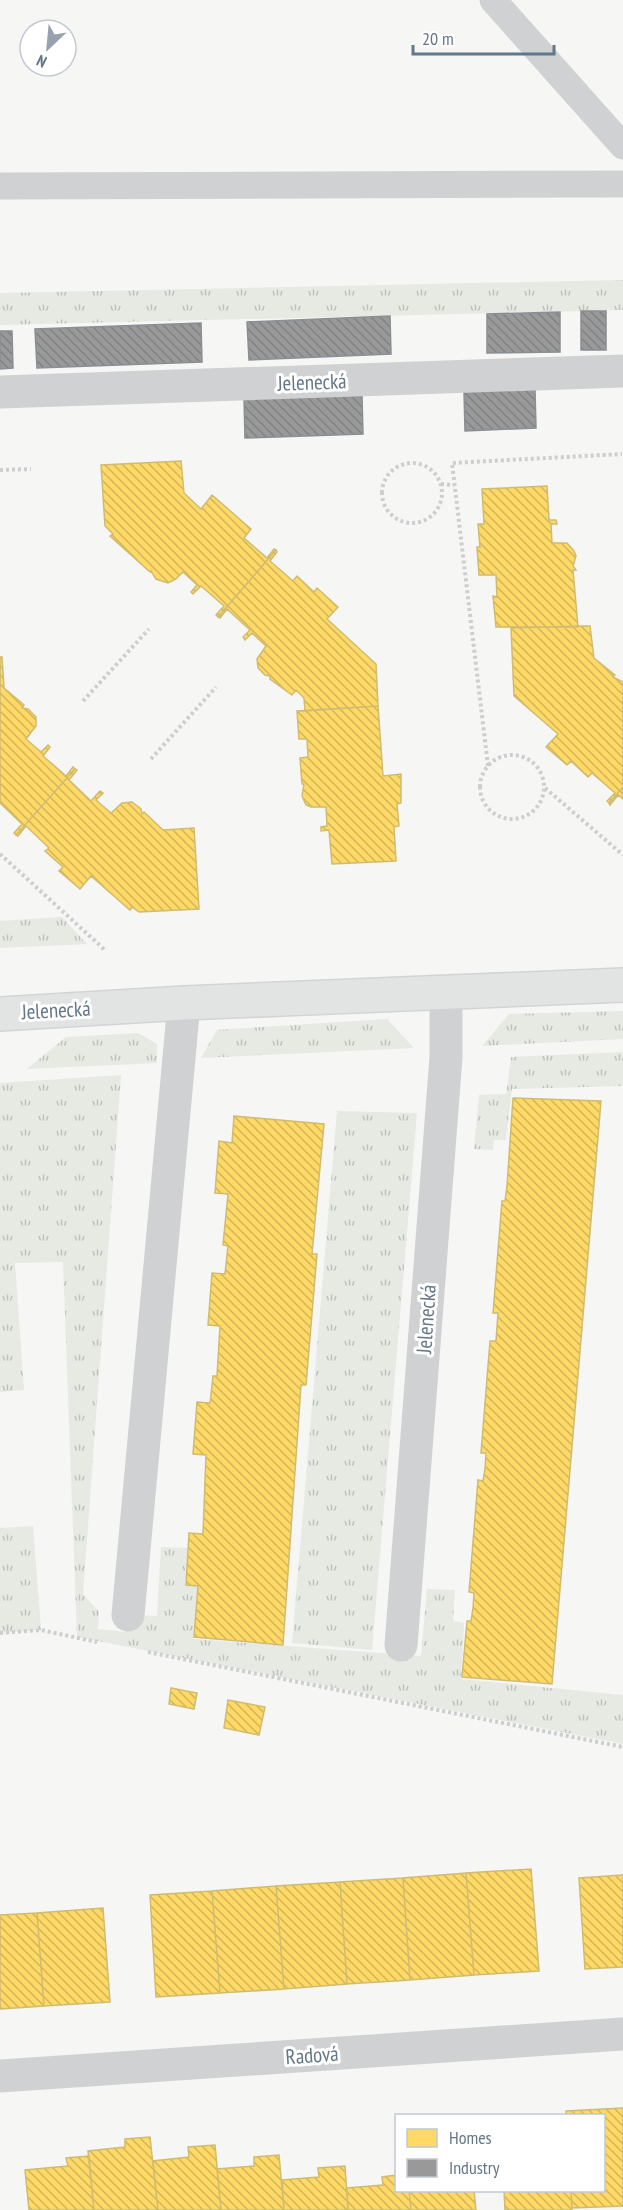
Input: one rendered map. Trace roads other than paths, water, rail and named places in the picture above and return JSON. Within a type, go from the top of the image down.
[{"type":"street","name":"Jelenecká","points":[[0,392],[623,371]]},
{"type":"street","name":"Jelenecká","points":[[0,1014],[184,1003],[623,985]]},
{"type":"street","name":"Jelenecká","points":[[401,1645],[446,1057],[446,992]]},
{"type":"street","points":[[128,1615],[184,1003]]},
{"type":"street","name":"Radová","points":[[0,2076],[623,2034]]},
{"type":"lane","points":[[493,0],[623,146]]},
{"type":"lane","points":[[0,186],[623,184]]}]
